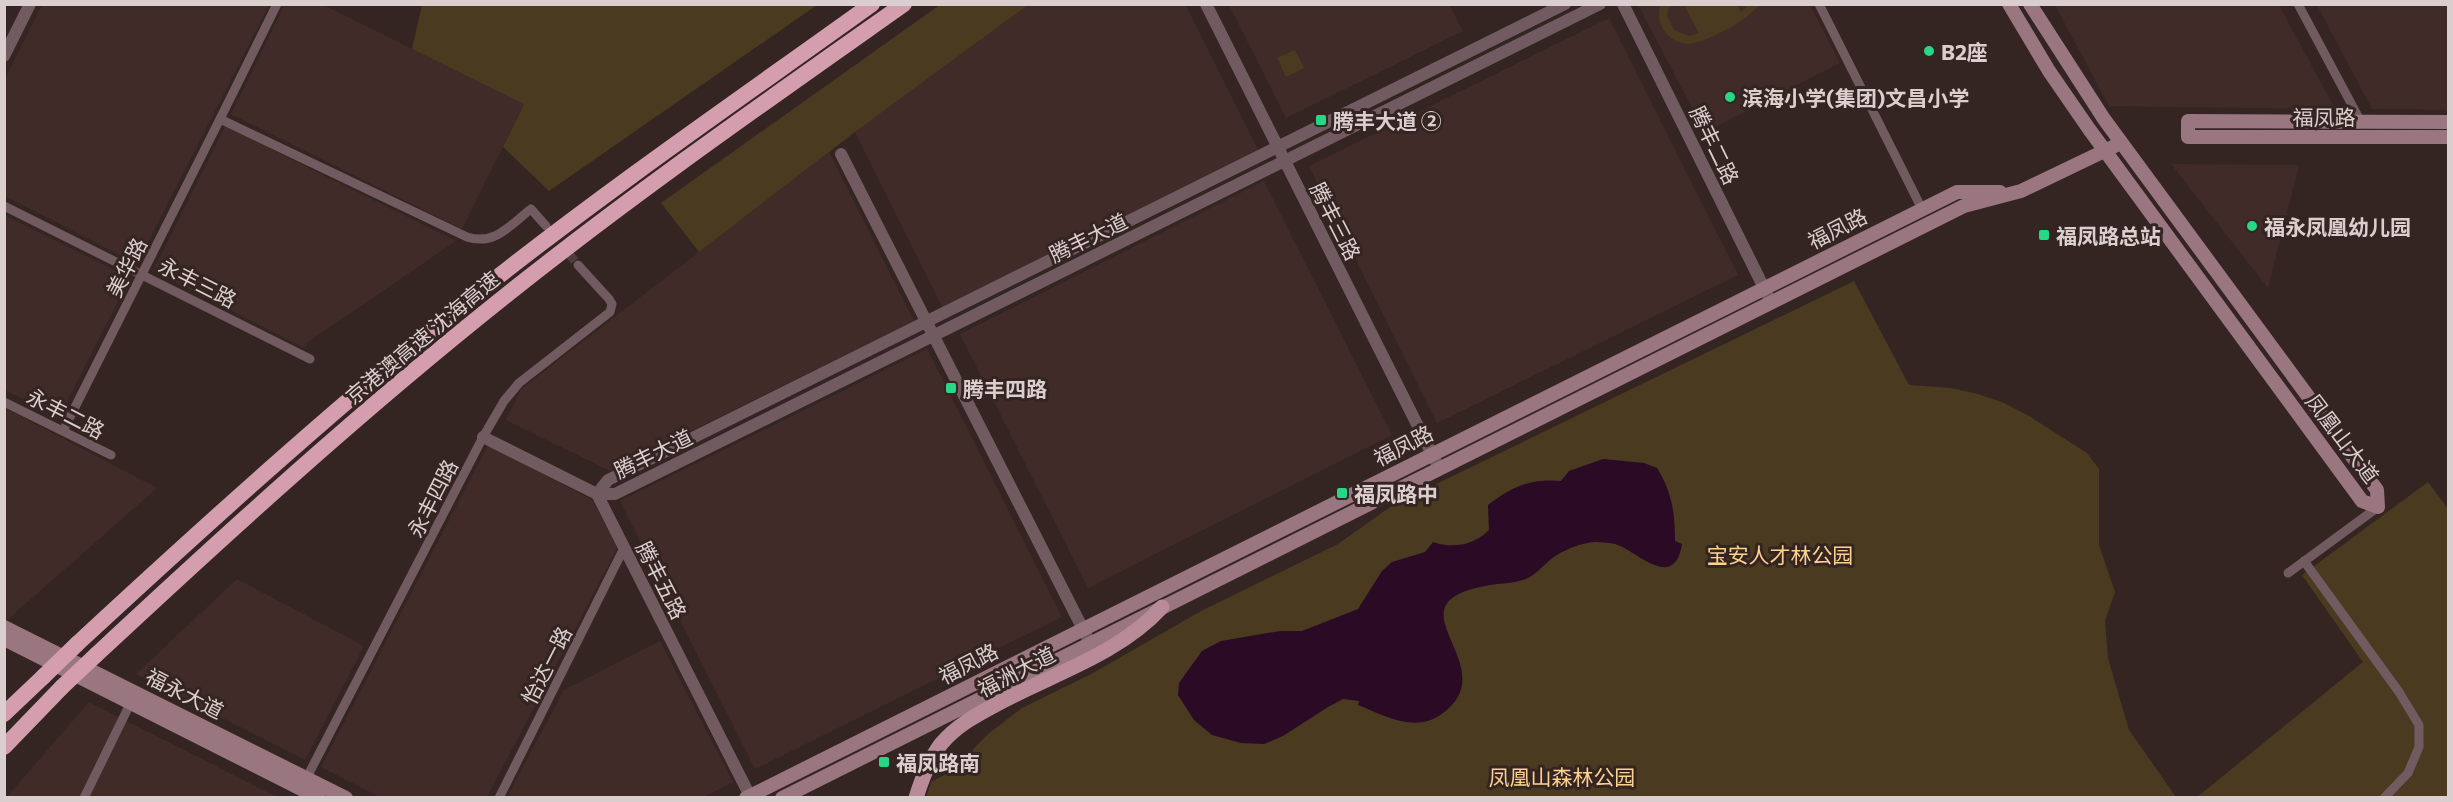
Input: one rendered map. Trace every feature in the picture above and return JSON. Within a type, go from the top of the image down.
[{"type":"highway","name":"京港澳高速 沈海高速","points":[[4,714],[76,644],[285,455],[490,283],[595,202],[872,4]]},
{"type":"highway","name":"京港澳高速 沈海高速","points":[[4,747],[96,655],[299,470],[502,298],[698,149],[904,4]]},
{"type":"main road","name":"凤凰山大道","points":[[2009,4],[2049,71],[2104,151],[2362,501],[2378,507],[2377,490],[2121,143],[2065,61],[2030,4]]},
{"type":"main road","name":"福凤路","points":[[2448,122],[2188,121],[2188,137],[2448,137]]},
{"type":"main road","name":"福凤路","points":[[787,796],[1964,206],[2021,192],[2121,143]]},
{"type":"main road","name":"福凤路","points":[[749,797],[1957,192],[2021,192]]},
{"type":"main road","points":[[1295,523],[1302,537]]},
{"type":"main road","name":"福洲大道","points":[[916,798],[930,762],[951,734],[969,719],[1034,684],[1109,649],[1143,626],[1162,607]]},
{"type":"main road","name":"福永大道","points":[[4,627],[304,783],[319,798]]},
{"type":"main road","name":"福永大道","points":[[4,639],[130,704],[304,783],[346,798]]},
{"type":"street","points":[[4,56],[30,4]]},
{"type":"street","name":"美华路","points":[[63,431],[277,4]]},
{"type":"street","name":"腾丰三路","points":[[1206,4],[1439,468]]},
{"type":"street","name":"腾丰大道","points":[[597,495],[608,480],[1565,4]]},
{"type":"street","name":"腾丰大道","points":[[597,495],[615,494],[1600,4]]},
{"type":"street","name":"腾丰二路","points":[[1623,4],[1771,302]]},
{"type":"street","points":[[1819,4],[1922,209]]},
{"type":"street","points":[[2298,4],[2361,122]]},
{"type":"street","points":[[220,119],[467,237],[486,241],[495,237],[531,209],[546,226]]},
{"type":"street","points":[[841,154],[1090,643]]},
{"type":"street","name":"永丰三路","points":[[4,206],[310,359]]},
{"type":"street","name":"永丰四路","points":[[304,783],[504,400],[519,383],[610,312],[612,303],[578,265]]},
{"type":"street","name":"永丰二路","points":[[4,402],[111,455]]},
{"type":"street","points":[[483,437],[597,495]]},
{"type":"street","name":"腾丰五路","points":[[597,495],[749,797]]},
{"type":"street","points":[[2288,573],[2378,507]]},
{"type":"street","name":"怡达一路","points":[[500,798],[624,548]]},
{"type":"street","points":[[2304,561],[2399,692],[2419,725],[2419,747],[2408,773],[2384,798]]},
{"type":"street","points":[[84,798],[130,704]]},
{"type":"shaded area","points":[[285,4],[323,5],[524,104],[462,229],[231,114]]},
{"type":"shaded area","points":[[1185,4],[1259,152],[942,307],[855,132],[1028,5]]},
{"type":"shaded area","points":[[42,5],[269,5],[137,264],[5,196],[5,79]]},
{"type":"shaded area","points":[[1229,5],[1449,5],[1463,31],[1286,118]]},
{"type":"shaded area","name":"滨海小学(集团)文昌小学","points":[[1638,5],[1810,5],[1840,63],[1705,132]]},
{"type":"shaded area","points":[[2055,5],[2279,5],[2335,109],[2109,106]]},
{"type":"shaded area","points":[[2317,5],[2448,5],[2448,110],[2372,109]]},
{"type":"shaded area","points":[[1609,18],[1738,275],[1437,423],[1309,166]]},
{"type":"shaded area","points":[[225,126],[456,241],[308,342],[305,348],[153,271]]},
{"type":"shaded area","points":[[829,152],[914,321],[610,471],[506,420],[521,389]]},
{"type":"shaded area","name":"福永凤凰幼儿园","points":[[2171,164],[2299,165],[2268,288]]},
{"type":"shaded area","points":[[1264,181],[1392,435],[1088,588],[960,334]]},
{"type":"shaded area","points":[[4,215],[130,278],[59,417],[5,390]]},
{"type":"shaded area","points":[[927,349],[1062,617],[755,769],[620,501]]},
{"type":"shaded area","points":[[5,408],[157,488],[7,620],[4,619]]},
{"type":"shaded area","points":[[488,445],[592,500],[618,547],[487,797],[380,797],[321,767]]},
{"type":"shaded area","points":[[1603,459],[1644,463],[1657,468],[1672,503],[1675,541],[1682,544],[1678,558],[1671,566],[1663,567],[1653,565],[1615,544],[1585,543],[1551,559],[1526,579],[1475,588],[1453,597],[1446,605],[1444,616],[1446,628],[1462,670],[1462,685],[1457,699],[1433,719],[1411,723],[1400,721],[1358,705],[1359,701],[1343,699],[1283,736],[1264,744],[1241,743],[1212,735],[1194,720],[1178,695],[1179,683],[1202,651],[1221,641],[1280,631],[1302,631],[1358,609],[1382,571],[1392,562],[1425,552],[1433,542],[1455,545],[1477,539],[1489,530],[1488,505],[1505,493],[1531,482],[1561,481],[1569,471]]},
{"type":"shaded area","points":[[237,579],[364,646],[305,760],[136,674]]},
{"type":"shaded area","points":[[660,641],[733,782],[703,797],[507,797],[564,690]]},
{"type":"shaded area","points":[[89,702],[277,797],[6,798]]},
{"type":"green space","points":[[422,4],[817,5],[549,191],[503,147],[524,104],[412,49]]},
{"type":"green space","points":[[941,4],[1028,5],[855,132],[699,252],[661,203]]},
{"type":"green space","points":[[1660,5],[1669,5],[1667,16],[1674,30],[1689,36],[1699,33],[1684,5],[1737,5],[1741,12],[1749,5],[1758,5],[1747,17],[1727,29],[1689,44],[1676,41],[1665,32],[1661,26]]},
{"type":"green space","points":[[1295,50],[1304,68],[1286,77],[1277,58]]},
{"type":"green space","name":"宝安人才林公园","points":[[1854,281],[1909,385],[1951,388],[2004,403],[2087,453],[2099,469],[2099,545],[2115,592],[2105,621],[2108,658],[2129,730],[2176,797],[926,798],[931,782],[952,771],[988,734],[1022,708],[1093,673],[1201,611],[1338,544],[1393,505]]},
{"type":"green space","points":[[2428,482],[2448,509],[2448,797],[2196,798],[2363,662],[2302,575]]},
{"type":"tunnel","points":[[552,233],[578,265]]},
{"type":"place","name":"B2座","points":[[1929,51]]},
{"type":"place","name":"滨海小学(集团)文昌小学","points":[[1730,97]]},
{"type":"place","name":"腾丰大道 ②","points":[[1321,120]]},
{"type":"place","name":"福永凤凰幼儿园","points":[[2252,226]]},
{"type":"place","name":"福凤路总站","points":[[2044,235]]},
{"type":"place","name":"腾丰四路","points":[[951,388]]},
{"type":"place","name":"福凤路中","points":[[1342,493]]},
{"type":"place","name":"福凤路南","points":[[884,762]]},
{"type":"park label","name":"凤凰山森林公园","points":[[1562,776]]}]
